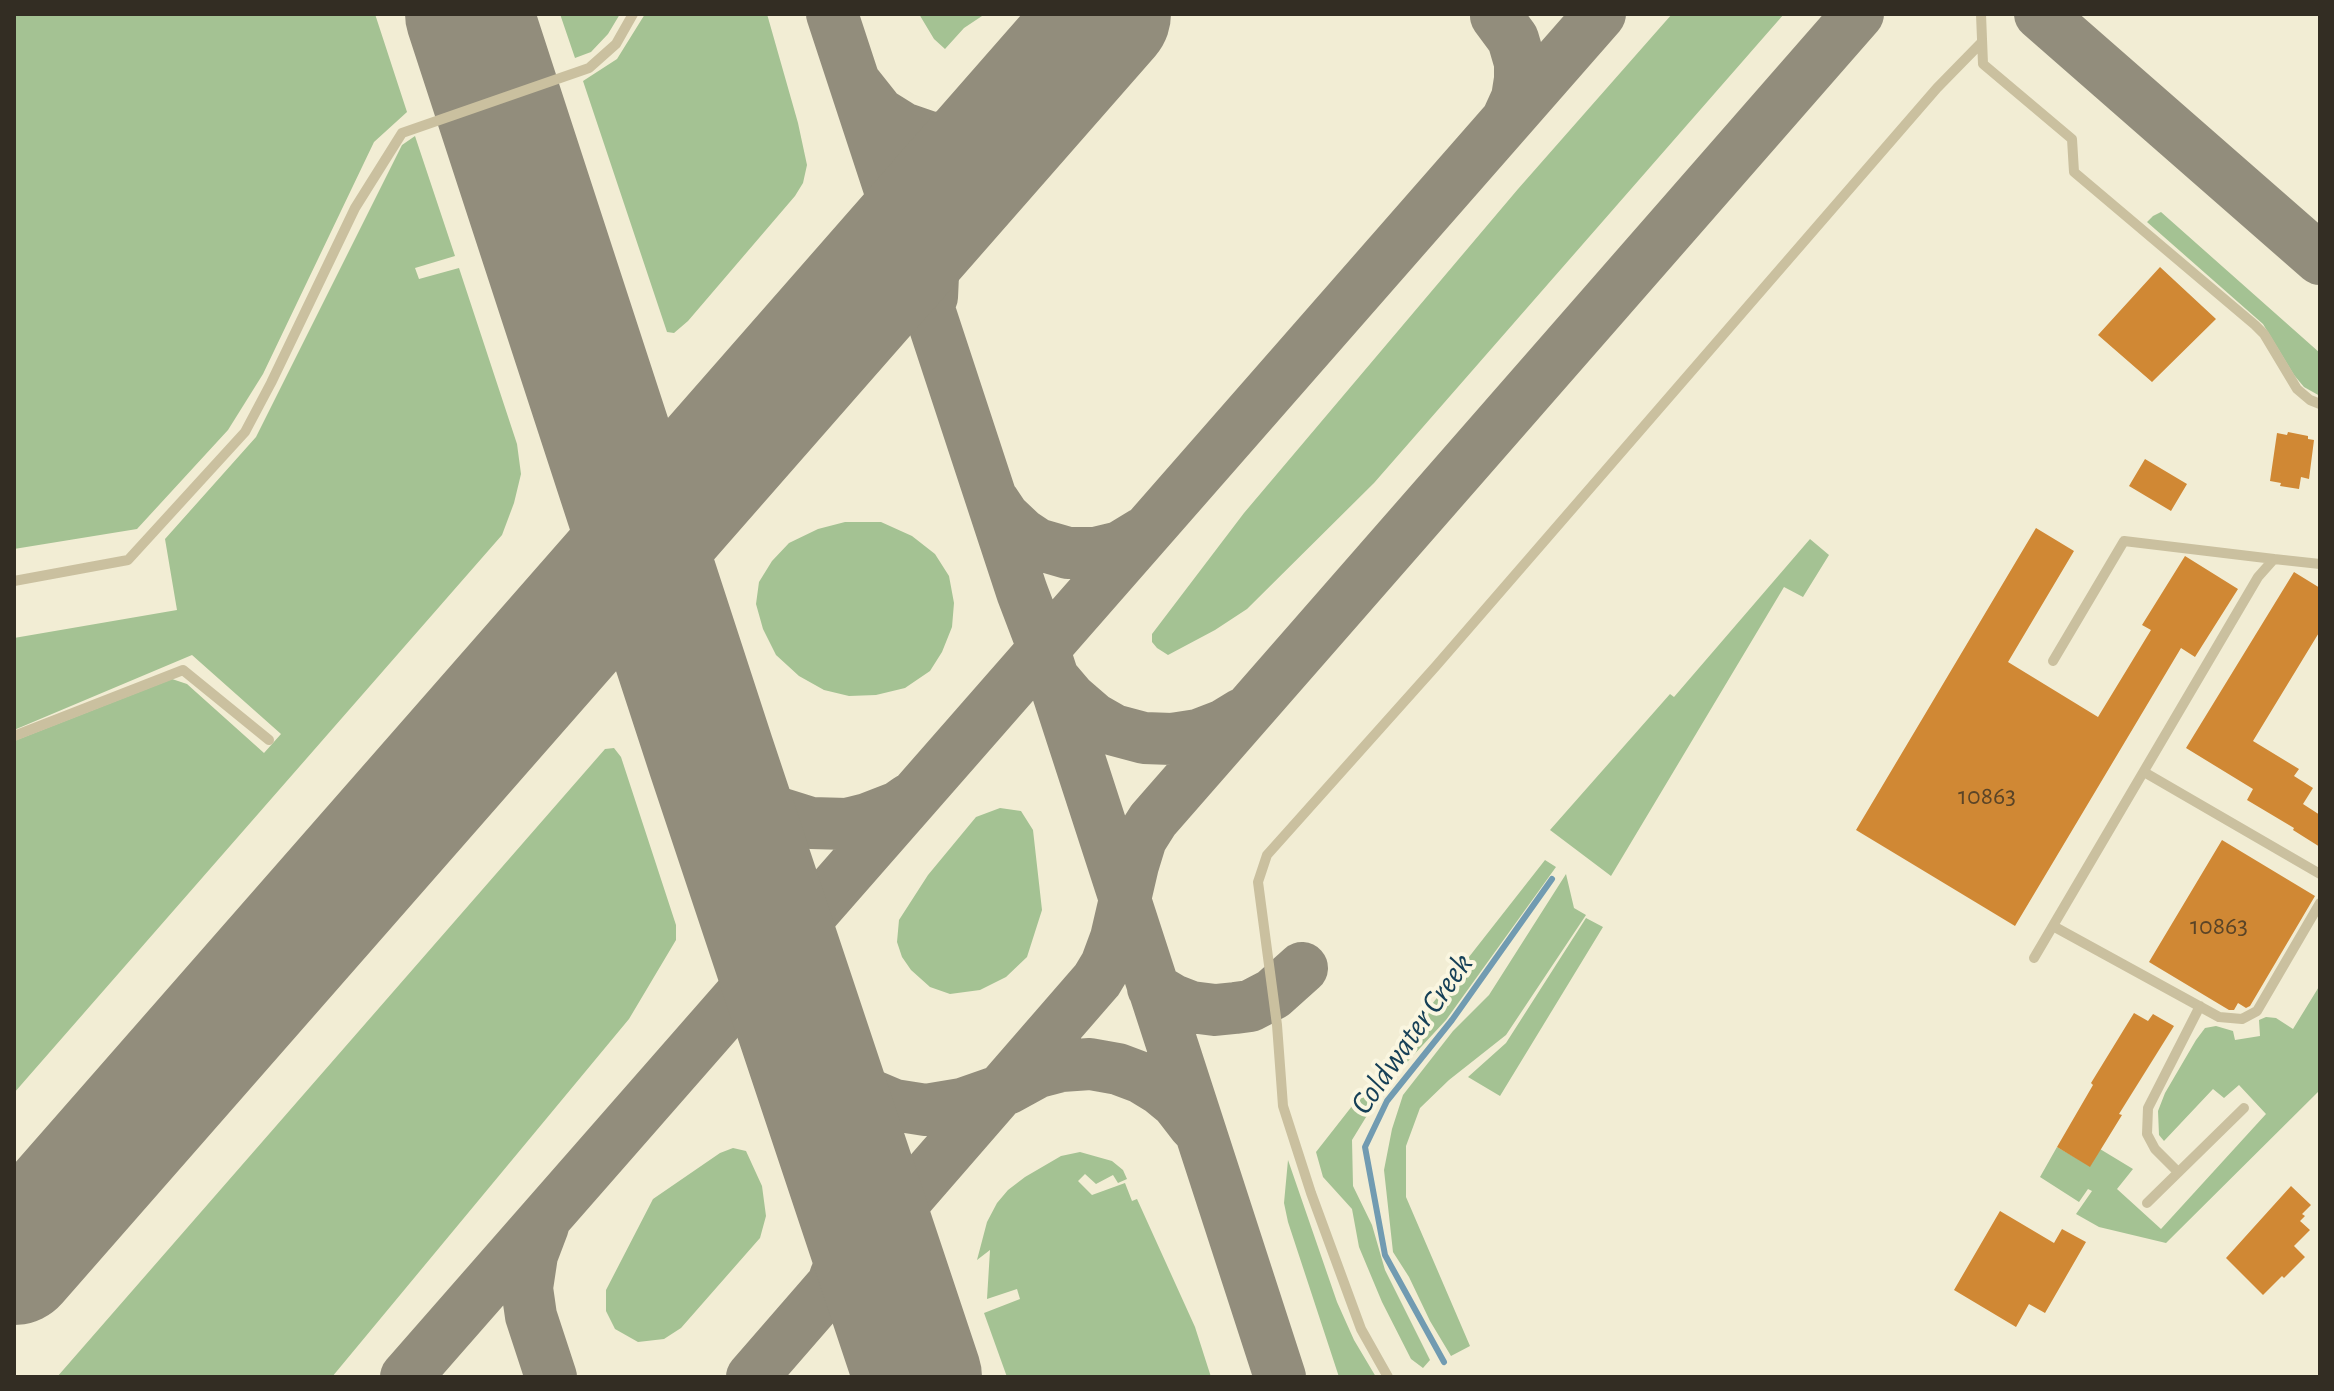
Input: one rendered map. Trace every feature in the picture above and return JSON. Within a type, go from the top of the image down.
[{"type":"lane","points":[[14,581],[128,560],[245,432],[355,208],[402,133],[589,68],[616,44],[633,14]]},
{"type":"lane","points":[[1981,14],[1983,64],[2072,139],[2074,172],[2255,325],[2264,334],[2297,389],[2320,404]]},
{"type":"lane","points":[[1388,1377],[1361,1329],[1283,1106],[1277,1025],[1258,882],[1267,855],[1436,666],[1937,88],[1982,42]]},
{"type":"lane","points":[[2053,661],[2124,541],[2320,564]]},
{"type":"lane","points":[[2034,958],[2258,577],[2274,559]]},
{"type":"lane","points":[[14,736],[183,670],[269,740]]},
{"type":"lane","points":[[2144,772],[2320,874]]},
{"type":"lane","points":[[2053,926],[2219,1017],[2242,1019],[2257,1011],[2320,903]]},
{"type":"lane","points":[[2178,1172],[2155,1149],[2147,1134],[2148,1108],[2200,1006]]},
{"type":"lane","points":[[2147,1203],[2244,1108]]},
{"type":"green space","points":[[14,14],[375,14],[407,112],[374,142],[263,374],[228,430],[137,529],[14,549]]},
{"type":"green space","points":[[560,14],[620,14],[608,34],[591,52],[575,58]]},
{"type":"green space","points":[[645,14],[767,14],[807,165],[803,183],[795,196],[688,321],[674,333],[667,332],[583,81],[617,59]]},
{"type":"green space","points":[[919,14],[985,14],[964,28],[945,49],[934,39]]},
{"type":"green space","points":[[1672,14],[1784,14],[1374,483],[1247,609],[1168,655],[1157,648],[1152,642],[1152,634],[1244,513],[1518,189]]},
{"type":"green space","points":[[415,136],[455,256],[415,268],[419,279],[459,268],[517,444],[521,474],[502,535],[14,1093],[14,741],[172,679],[187,684],[264,753],[281,734],[192,655],[14,730],[14,638],[177,610],[165,539],[256,437],[402,145]]},
{"type":"green space","points":[[2161,212],[2320,353],[2320,396],[2304,387],[2294,375],[2263,324],[2147,222]]},
{"type":"green space","points":[[845,522],[881,522],[912,536],[935,554],[949,576],[954,603],[952,627],[930,671],[905,688],[876,695],[849,696],[824,690],[799,676],[776,655],[763,629],[756,604],[759,582],[772,561],[789,543],[818,529]]},
{"type":"green space","points":[[1810,539],[1829,555],[1803,597],[1784,587],[1611,876],[1550,830],[1670,694],[1674,697]]},
{"type":"green space","points":[[614,748],[621,757],[676,925],[676,940],[629,1019],[332,1377],[57,1377],[605,749]]},
{"type":"green space","points":[[1000,808],[1021,811],[1033,830],[1042,910],[1027,957],[1006,977],[980,990],[950,994],[930,987],[902,957],[897,942],[899,920],[928,875],[976,817]]},
{"type":"green space","points":[[1545,860],[1556,867],[1446,1020],[1385,1086],[1352,1140],[1353,1186],[1372,1225],[1385,1270],[1430,1360],[1423,1368],[1411,1359],[1382,1302],[1359,1247],[1352,1209],[1323,1177],[1316,1152]]},
{"type":"green space","points":[[1566,874],[1574,908],[1586,915],[1506,1035],[1449,1080],[1420,1108],[1406,1146],[1406,1197],[1470,1346],[1451,1356],[1393,1252],[1384,1170],[1392,1129],[1403,1095],[1453,1031],[1489,995]]},
{"type":"green space","points":[[1586,918],[1603,927],[1500,1096],[1468,1077],[1506,1043]]},
{"type":"green space","points":[[2320,985],[2320,1090],[2166,1243],[2099,1227],[2076,1214],[2092,1191],[2088,1189],[2079,1202],[2040,1177],[2057,1147],[2090,1166],[2100,1149],[2133,1169],[2117,1189],[2161,1229],[2266,1114],[2239,1085],[2224,1098],[2213,1089],[2164,1141],[2159,1135],[2158,1111],[2196,1040],[2205,1028],[2216,1026],[2233,1031],[2235,1040],[2260,1036],[2259,1020],[2266,1017],[2276,1018],[2293,1029]]},
{"type":"green space","points":[[733,1148],[746,1151],[762,1186],[766,1216],[760,1238],[681,1328],[664,1339],[638,1342],[615,1329],[606,1311],[606,1290],[653,1199],[720,1153]]},
{"type":"green space","points":[[1080,1152],[1112,1161],[1123,1170],[1127,1179],[1118,1183],[1113,1175],[1096,1184],[1085,1174],[1078,1181],[1092,1195],[1125,1183],[1132,1201],[1137,1199],[1195,1327],[1211,1377],[1007,1377],[984,1313],[1020,1299],[1017,1289],[987,1299],[990,1250],[977,1260],[987,1222],[997,1203],[1025,1177],[1061,1156]]},
{"type":"green space","points":[[1288,1160],[1337,1302],[1354,1340],[1376,1377],[1339,1377],[1288,1222],[1284,1203]]},
{"type":"building","points":[[2160,267],[2216,319],[2152,382],[2098,335]]},
{"type":"building","points":[[2288,432],[2314,440],[2309,479],[2301,477],[2299,489],[2270,481],[2277,433],[2287,435]]},
{"type":"building","points":[[2145,459],[2187,484],[2171,511],[2129,486]]},
{"type":"building","points":[[2036,528],[2074,551],[2008,662],[2098,717],[2151,630],[2142,625],[2185,556],[2238,589],[2195,657],[2181,648],[2015,926],[1856,830]]},
{"type":"building","points":[[2294,572],[2320,588],[2320,631],[2253,741],[2299,769],[2294,776],[2313,788],[2303,804],[2320,815],[2320,847],[2247,800],[2253,789],[2186,748]]},
{"type":"building","points":[[2222,840],[2315,896],[2250,1006],[2246,1008],[2238,1003],[2234,1010],[2229,1010],[2149,962]]},
{"type":"building","points":[[2134,1013],[2148,1021],[2153,1014],[2174,1026],[2090,1167],[2057,1147],[2093,1085],[2091,1083]]},
{"type":"building","points":[[2291,1186],[2311,1205],[2300,1221],[2310,1230],[2294,1246],[2305,1257],[2263,1295],[2226,1258]]},
{"type":"building","points":[[2000,1211],[2054,1243],[2062,1229],[2086,1242],[2045,1313],[2029,1304],[2016,1327],[1954,1290]]},
{"type":"waterway","name":"Coldwater Creek","points":[[1444,1362],[1385,1255],[1365,1147],[1387,1101],[1452,1020],[1552,879]]},
{"type":"taxiway","points":[[832,14],[1022,592],[1044,650],[1280,1377]]},
{"type":"taxiway","points":[[406,1377],[1600,14]]},
{"type":"taxiway","points":[[752,1377],[1097,980],[1116,938],[1141,839],[1153,820],[1858,14]]},
{"type":"taxiway","points":[[2040,14],[2320,259]]},
{"type":"taxiway","points":[[1496,16],[1513,39],[1520,63],[1517,98],[1507,120]]},
{"type":"taxiway","points":[[856,84],[879,113],[903,128],[932,138],[985,131],[1006,121],[1031,102]]},
{"type":"taxiway","points":[[932,297],[938,237],[963,180]]},
{"type":"taxiway","points":[[994,502],[1022,534],[1037,544],[1068,553],[1095,553],[1120,547],[1143,533]]},
{"type":"taxiway","points":[[1054,679],[1093,718],[1114,730],[1144,738],[1172,739],[1198,735],[1242,714]]},
{"type":"taxiway","points":[[711,756],[748,795],[776,812],[811,823],[847,824],[898,807],[908,800]]},
{"type":"taxiway","points":[[746,986],[757,961],[760,942],[753,880]]},
{"type":"taxiway","points":[[777,953],[816,1048],[844,1080],[861,1091],[894,1105],[926,1110],[962,1104],[1002,1090]]},
{"type":"taxiway","points":[[1153,988],[1191,1007],[1215,1010],[1250,1006],[1273,994],[1302,968]]},
{"type":"taxiway","points":[[1007,1089],[1038,1072],[1061,1066],[1090,1064],[1118,1069],[1160,1089],[1177,1103],[1194,1125]]},
{"type":"taxiway","points":[[835,1277],[846,1253],[850,1231],[850,1190],[844,1157]]},
{"type":"taxiway","points":[[894,1306],[890,1257],[903,1208]]},
{"type":"taxiway","points":[[543,1226],[532,1255],[527,1288],[531,1316],[551,1377]]},
{"type":"runway","points":[[469,14],[918,1377]]},
{"type":"runway","points":[[14,1261],[1107,14]]}]
